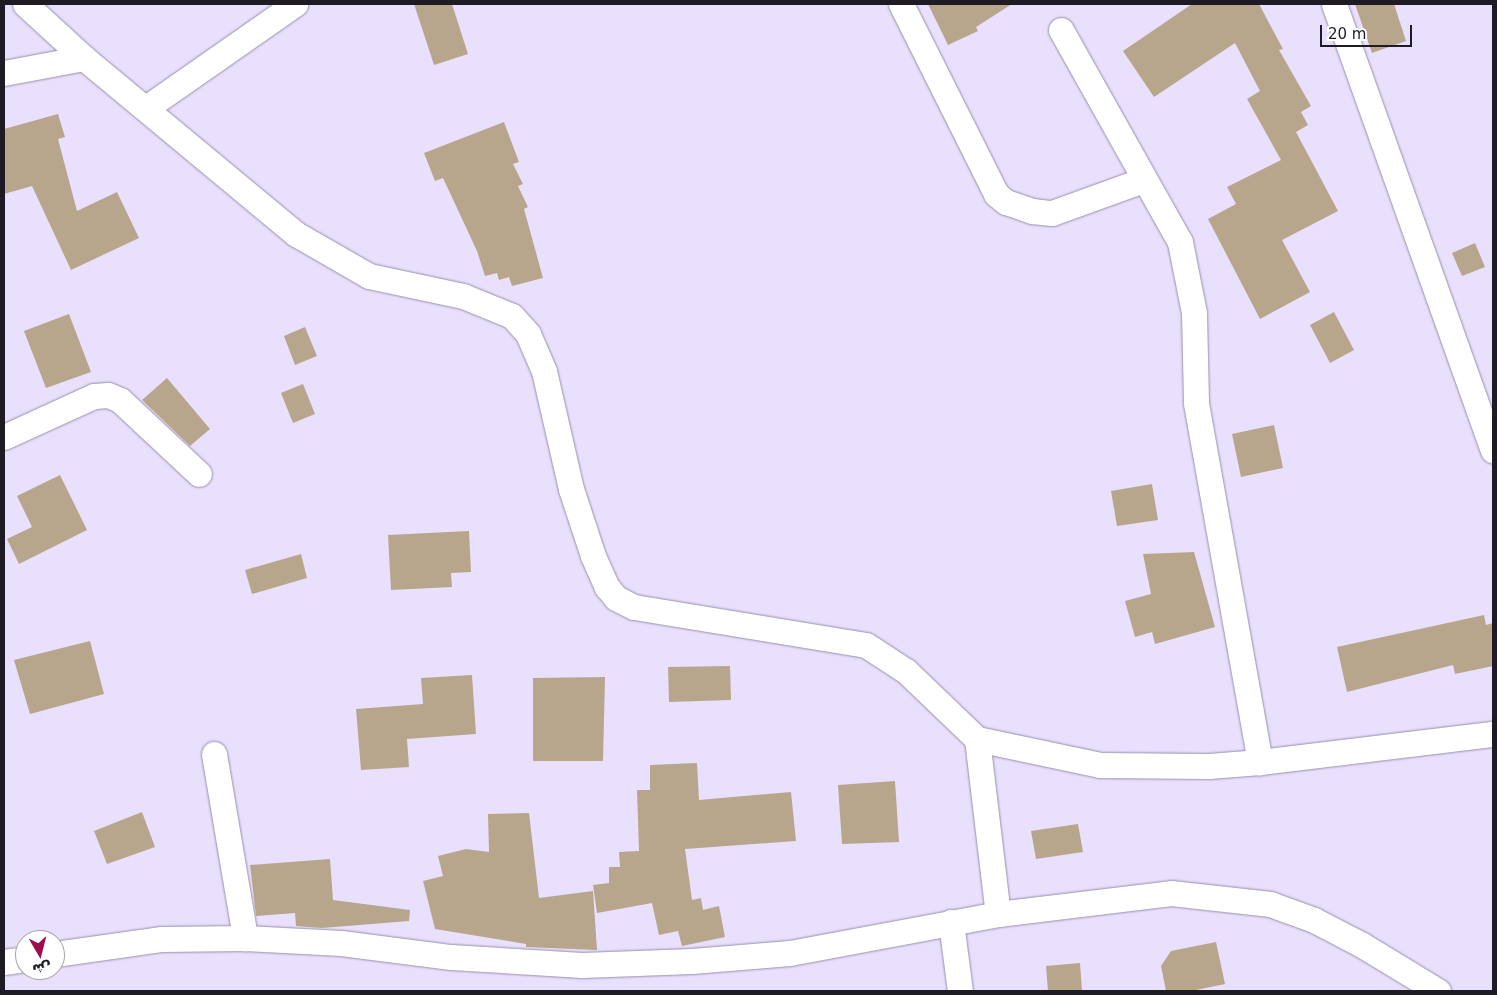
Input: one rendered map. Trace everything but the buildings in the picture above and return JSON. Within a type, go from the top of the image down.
[{"type":"street","points":[[25,4],[84,58],[296,234],[368,276],[463,296],[512,316],[528,334],[544,371],[571,489],[593,556],[606,587],[616,598],[634,607],[866,645],[906,671],[976,739],[1100,765],[1209,766],[1260,762],[1493,734]]},
{"type":"street","points":[[146,108],[295,4]]},
{"type":"street","points":[[901,4],[996,194],[1006,202],[1032,211],[1052,213],[1144,180]]},
{"type":"street","points":[[1334,4],[1493,450]]},
{"type":"street","points":[[1061,30],[1180,242],[1194,313],[1196,403],[1260,762]]},
{"type":"street","points":[[4,73],[84,58]]},
{"type":"street","points":[[4,437],[94,396],[108,395],[120,400],[199,474]]},
{"type":"street","points":[[976,739],[998,914]]},
{"type":"street","points":[[214,754],[245,938]]},
{"type":"street","points":[[65,953],[162,939],[245,938],[341,943],[451,957],[582,965],[692,961],[790,953],[998,914],[1171,893],[1224,897],[1270,904],[1314,920],[1362,945],[1438,991]]},
{"type":"street","points":[[950,922],[960,991]]}]
